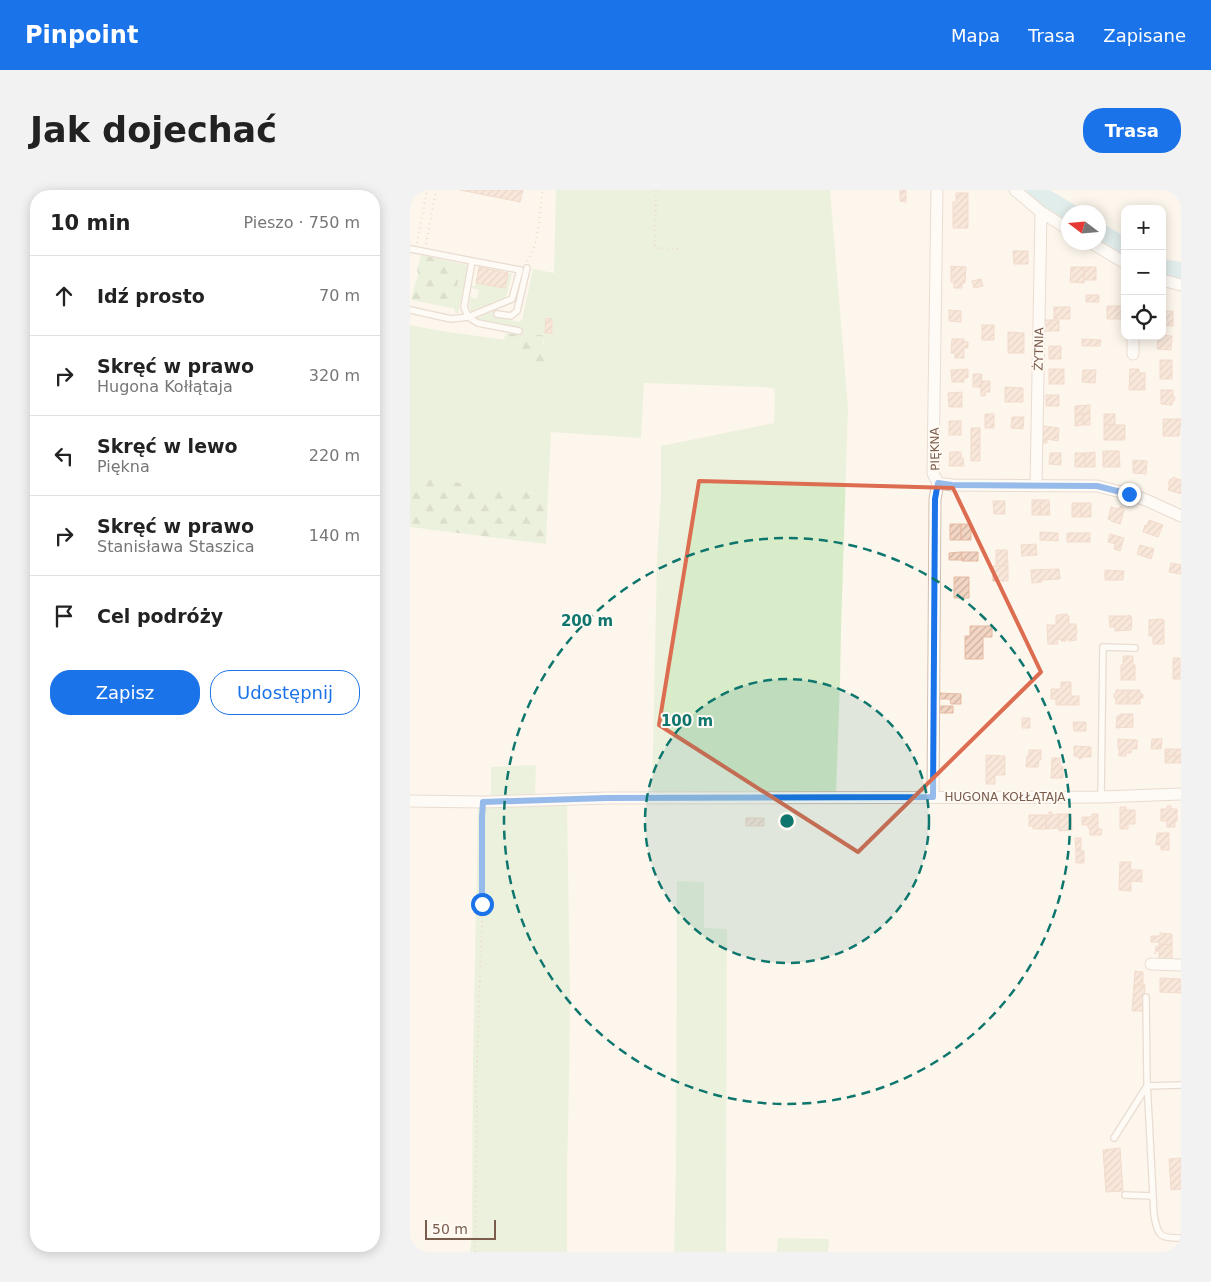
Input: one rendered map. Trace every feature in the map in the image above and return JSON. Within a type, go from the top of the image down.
[{"type":"street","name":"PIĘKNA","points":[[933,797],[935,499],[938,483],[933,473],[937,190]]},
{"type":"street","points":[[1015,190],[1041,212],[1061,225]]},
{"type":"street","name":"ŻYTNIA","points":[[1036,486],[1041,212]]},
{"type":"street","points":[[1103,250],[1121,261]]},
{"type":"street","points":[[1166,281],[1181,285]]},
{"type":"street","points":[[1133,354],[1134,340]]},
{"type":"street","points":[[938,483],[952,485],[1097,486],[1146,500],[1181,516]]},
{"type":"street","name":"HUGONA KOŁŁĄTAJA","points":[[410,801],[483,802],[616,798],[1181,794]]},
{"type":"street","points":[[1151,964],[1181,965]]},
{"type":"lane","points":[[410,256],[412,249],[524,270]]},
{"type":"lane","points":[[472,261],[464,307],[468,317],[478,323],[519,331]]},
{"type":"lane","points":[[497,314],[511,316],[516,311],[524,270]]},
{"type":"lane","points":[[410,310],[451,319],[468,317],[512,299],[524,270]]},
{"type":"lane","points":[[1102,796],[1103,647],[1135,648]]},
{"type":"lane","points":[[1146,997],[1147,1086],[1155,1220],[1160,1234],[1168,1238],[1181,1238]]},
{"type":"lane","points":[[1147,1086],[1181,1086]]},
{"type":"lane","points":[[1114,1138],[1147,1086]]},
{"type":"lane","points":[[1125,1195],[1153,1196]]},
{"type":"path","points":[[412,249],[427,190]]},
{"type":"path","points":[[424,252],[436,190]]},
{"type":"path","points":[[524,270],[521,265],[531,255],[536,239],[543,190]]},
{"type":"path","points":[[656,190],[655,248],[678,249]]},
{"type":"path","points":[[475,1252],[476,1089],[482,912],[483,802]]},
{"type":"highlighted area","points":[[699,481],[953,488],[1041,672],[858,852],[659,725]]},
{"type":"green space","points":[[556,190],[830,190],[848,408],[836,794],[652,796],[661,446],[774,423],[774,389],[765,387],[644,383],[641,438],[551,432],[548,495],[410,476],[410,325],[544,345],[544,337],[520,335],[522,328],[486,322],[477,318],[498,309],[496,317],[520,322],[533,269],[554,273]]},
{"type":"green space","points":[[421,255],[462,264],[452,308],[411,300]]},
{"type":"green space","points":[[462,264],[468,265],[458,314],[452,308]]},
{"type":"green space","points":[[508,273],[512,274],[506,298],[471,313],[470,297],[477,299],[479,290],[471,288],[472,286],[475,286],[476,283],[505,288]]},
{"type":"green space","points":[[507,333],[542,335],[544,337],[542,351],[546,353],[547,358],[549,355],[551,356],[550,377],[543,382],[532,372],[518,349],[511,347],[509,342],[506,342],[504,338]]},
{"type":"green space","points":[[410,476],[548,495],[546,544],[410,527]]},
{"type":"green space","points":[[536,765],[535,798],[491,799],[491,767]]},
{"type":"green space","points":[[567,802],[570,999],[567,1252],[470,1252],[472,1234],[478,804]]},
{"type":"green space","points":[[677,881],[704,882],[704,928],[727,929],[726,1252],[674,1252]]},
{"type":"green space","points":[[778,1238],[829,1239],[828,1252],[777,1252]]},
{"type":"building","points":[[460,190],[523,190],[520,202]]},
{"type":"building","points":[[900,190],[906,190],[906,202],[900,201]]},
{"type":"building","points":[[956,193],[968,193],[968,228],[953,228],[953,202],[956,202]]},
{"type":"building","points":[[1013,251],[1028,251],[1028,264],[1014,264]]},
{"type":"building","points":[[951,266],[966,267],[965,283],[962,283],[962,288],[954,288],[954,282],[951,282]]},
{"type":"building","points":[[479,267],[508,273],[505,288],[476,283]]},
{"type":"building","points":[[1071,267],[1084,267],[1084,283],[1070,282]]},
{"type":"building","points":[[1084,267],[1096,267],[1096,280],[1084,280]]},
{"type":"building","points":[[981,279],[983,286],[974,288],[972,281]]},
{"type":"building","points":[[1086,295],[1099,295],[1099,302],[1086,302]]},
{"type":"building","points":[[1107,306],[1121,306],[1121,319],[1107,319]]},
{"type":"building","points":[[1054,307],[1070,307],[1070,319],[1054,319]]},
{"type":"building","points":[[949,310],[961,311],[961,322],[949,321]]},
{"type":"building","points":[[1166,311],[1173,311],[1173,326],[1166,325]]},
{"type":"building","points":[[546,318],[552,319],[552,333],[545,333]]},
{"type":"building","points":[[1044,320],[1059,320],[1059,331],[1044,331]]},
{"type":"building","points":[[982,325],[994,325],[994,340],[982,340]]},
{"type":"building","points":[[1008,332],[1024,333],[1024,353],[1008,353]]},
{"type":"building","points":[[1166,335],[1172,336],[1171,350],[1157,349],[1158,340],[1166,340]]},
{"type":"building","points":[[952,339],[964,339],[964,342],[968,342],[968,348],[964,348],[964,358],[955,358],[955,353],[951,353]]},
{"type":"building","points":[[1082,339],[1101,340],[1100,346],[1082,346]]},
{"type":"building","points":[[1049,346],[1061,346],[1061,359],[1049,359]]},
{"type":"building","points":[[1160,360],[1172,360],[1172,379],[1160,379]]},
{"type":"building","points":[[968,369],[968,378],[964,378],[964,382],[952,382],[951,370]]},
{"type":"building","points":[[1049,369],[1064,369],[1064,384],[1049,384]]},
{"type":"building","points":[[1130,369],[1139,369],[1139,373],[1145,373],[1145,390],[1129,390]]},
{"type":"building","points":[[1083,370],[1096,370],[1095,383],[1082,382]]},
{"type":"building","points":[[973,374],[982,374],[981,387],[973,387]]},
{"type":"building","points":[[981,381],[990,381],[990,392],[985,392],[985,396],[981,396]]},
{"type":"building","points":[[1005,387],[1023,388],[1023,402],[1005,402]]},
{"type":"building","points":[[1161,390],[1173,390],[1173,397],[1175,397],[1172,405],[1161,404]]},
{"type":"building","points":[[962,392],[962,407],[949,407],[948,393]]},
{"type":"building","points":[[1046,395],[1059,395],[1059,406],[1046,406]]},
{"type":"building","points":[[1090,405],[1090,414],[1075,414],[1075,406]]},
{"type":"building","points":[[985,414],[994,414],[994,428],[985,428]]},
{"type":"building","points":[[1075,414],[1083,414],[1083,425],[1075,426]]},
{"type":"building","points":[[1083,414],[1090,414],[1090,425],[1083,425]]},
{"type":"building","points":[[1104,414],[1115,414],[1115,425],[1104,425]]},
{"type":"building","points":[[1012,417],[1024,417],[1023,429],[1011,428]]},
{"type":"building","points":[[1163,419],[1181,419],[1179,436],[1163,436]]},
{"type":"building","points":[[949,421],[961,421],[961,435],[949,435]]},
{"type":"building","points":[[1104,425],[1125,425],[1125,440],[1104,440]]},
{"type":"building","points":[[1043,426],[1059,428],[1058,441],[1047,439],[1047,443],[1041,443]]},
{"type":"building","points":[[971,428],[980,428],[980,445],[971,445]]},
{"type":"building","points":[[971,445],[980,445],[980,461],[971,461]]},
{"type":"building","points":[[1103,451],[1119,451],[1120,467],[1103,467]]},
{"type":"building","points":[[950,452],[961,452],[964,466],[949,466]]},
{"type":"building","points":[[1095,452],[1095,467],[1085,467],[1085,453]]},
{"type":"building","points":[[1050,453],[1061,453],[1061,465],[1049,464]]},
{"type":"building","points":[[1075,453],[1085,453],[1085,467],[1075,467]]},
{"type":"building","points":[[1133,460],[1147,461],[1146,474],[1133,473]]},
{"type":"building","points":[[1173,477],[1181,480],[1181,494],[1168,490],[1170,485],[1168,484]]},
{"type":"building","points":[[1032,500],[1040,500],[1041,515],[1032,515]]},
{"type":"building","points":[[1040,500],[1049,500],[1050,515],[1041,515]]},
{"type":"building","points":[[993,501],[1005,501],[1005,514],[994,514]]},
{"type":"building","points":[[1072,503],[1081,503],[1081,517],[1072,517]]},
{"type":"building","points":[[1081,503],[1091,503],[1091,517],[1081,517]]},
{"type":"building","points":[[1121,506],[1124,510],[1120,524],[1108,519],[1111,507],[1118,509]]},
{"type":"building","points":[[1149,520],[1163,525],[1158,537],[1143,532]]},
{"type":"building","points":[[950,524],[961,524],[961,540],[950,540]]},
{"type":"building","points":[[961,524],[971,524],[971,540],[961,540]]},
{"type":"building","points":[[1040,532],[1058,533],[1058,541],[1040,540]]},
{"type":"building","points":[[1067,533],[1090,533],[1090,542],[1067,542]]},
{"type":"building","points":[[1110,534],[1124,538],[1120,551],[1114,549],[1115,544],[1108,542]]},
{"type":"building","points":[[1036,544],[1037,555],[1022,556],[1021,545]]},
{"type":"building","points":[[1140,545],[1154,549],[1151,559],[1137,554]]},
{"type":"building","points":[[996,550],[1007,550],[1008,566],[996,566]]},
{"type":"building","points":[[961,552],[962,560],[949,560],[949,553]]},
{"type":"building","points":[[961,552],[978,552],[978,561],[962,561]]},
{"type":"building","points":[[1171,563],[1181,565],[1181,574],[1169,572]]},
{"type":"building","points":[[993,566],[1008,566],[1008,581],[993,581]]},
{"type":"building","points":[[1059,569],[1060,579],[1042,580],[1042,582],[1032,583],[1031,570]]},
{"type":"building","points":[[1105,570],[1124,571],[1123,580],[1105,580]]},
{"type":"building","points":[[954,577],[969,577],[969,598],[954,598]]},
{"type":"building","points":[[1067,614],[1069,616],[1069,624],[1076,624],[1076,640],[1069,641],[1069,639],[1066,639],[1066,641],[1061,641],[1061,639],[1057,640],[1058,644],[1048,644],[1047,625],[1056,625],[1057,615]]},
{"type":"building","points":[[1129,615],[1132,620],[1131,630],[1115,631],[1115,627],[1110,627],[1109,616]]},
{"type":"building","points":[[1149,620],[1164,620],[1164,644],[1153,644],[1153,636],[1149,636]]},
{"type":"building","points":[[970,626],[992,626],[992,637],[983,637],[983,659],[965,659],[965,636],[970,636]]},
{"type":"building","points":[[1123,656],[1133,656],[1135,680],[1121,680]]},
{"type":"building","points":[[1173,658],[1180,658],[1180,679],[1173,679]]},
{"type":"building","points":[[1061,682],[1071,682],[1071,696],[1079,696],[1079,705],[1056,705],[1056,699],[1051,699],[1051,689],[1061,689]]},
{"type":"building","points":[[1116,690],[1128,690],[1128,704],[1116,704],[1114,694],[1116,694]]},
{"type":"building","points":[[1128,690],[1140,690],[1143,698],[1140,698],[1140,704],[1128,704]]},
{"type":"building","points":[[939,693],[961,694],[961,704],[951,704],[950,699],[939,699]]},
{"type":"building","points":[[937,706],[953,706],[953,713],[937,713]]},
{"type":"building","points":[[1120,714],[1133,714],[1133,727],[1116,728],[1117,716],[1120,716]]},
{"type":"building","points":[[1022,718],[1030,718],[1030,728],[1022,728]]},
{"type":"building","points":[[1073,722],[1086,722],[1086,731],[1074,731]]},
{"type":"building","points":[[1118,739],[1137,740],[1137,749],[1131,749],[1131,753],[1126,753],[1126,756],[1119,756]]},
{"type":"building","points":[[1152,739],[1162,739],[1161,749],[1151,749]]},
{"type":"building","points":[[1074,746],[1091,747],[1091,757],[1079,759],[1079,757],[1074,756]]},
{"type":"building","points":[[1165,749],[1181,749],[1181,756],[1165,756]]},
{"type":"building","points":[[1029,750],[1041,750],[1041,760],[1039,760],[1038,767],[1026,767]]},
{"type":"building","points":[[986,755],[1005,756],[1005,775],[995,775],[995,784],[986,784]]},
{"type":"building","points":[[1165,756],[1181,756],[1181,763],[1165,763]]},
{"type":"building","points":[[1052,758],[1060,758],[1060,766],[1063,767],[1063,778],[1051,778]]},
{"type":"building","points":[[1167,806],[1171,806],[1171,809],[1177,809],[1175,827],[1167,827],[1167,821],[1161,821],[1161,809],[1167,809]]},
{"type":"building","points":[[1120,807],[1126,807],[1126,810],[1135,810],[1135,824],[1128,824],[1128,829],[1120,829]]},
{"type":"building","points":[[1049,812],[1052,812],[1052,815],[1059,814],[1059,828],[1046,829],[1046,815],[1049,815]]},
{"type":"building","points":[[1059,814],[1071,814],[1072,830],[1059,831]]},
{"type":"building","points":[[1092,814],[1098,814],[1098,829],[1102,829],[1101,835],[1090,835],[1088,825],[1082,825],[1082,817],[1092,817]]},
{"type":"building","points":[[1029,815],[1046,815],[1046,829],[1033,829],[1033,826],[1029,826]]},
{"type":"building","points":[[746,818],[764,818],[764,826],[746,826]]},
{"type":"building","points":[[1157,833],[1169,833],[1169,850],[1161,850],[1161,845],[1156,845]]},
{"type":"building","points":[[1075,838],[1081,838],[1081,851],[1076,851]]},
{"type":"building","points":[[1076,851],[1084,851],[1084,863],[1076,863]]},
{"type":"building","points":[[1120,862],[1131,862],[1130,870],[1142,870],[1142,882],[1131,881],[1131,891],[1119,890]]},
{"type":"building","points":[[1160,933],[1172,934],[1172,945],[1151,942],[1151,936],[1160,936]]},
{"type":"building","points":[[1159,944],[1172,945],[1172,960],[1159,959],[1159,951],[1156,951],[1155,954],[1156,946],[1159,947]]},
{"type":"building","points":[[1135,971],[1143,972],[1143,985],[1134,985]]},
{"type":"building","points":[[1160,978],[1181,979],[1181,993],[1160,992]]},
{"type":"building","points":[[1134,985],[1145,985],[1143,1011],[1132,1011]]},
{"type":"building","points":[[1120,1148],[1123,1191],[1106,1192],[1103,1150]]},
{"type":"building","points":[[1181,1158],[1181,1189],[1171,1190],[1169,1159]]},
{"type":"waterway","points":[[1032,190],[1061,207]]},
{"type":"waterway","points":[[1106,236],[1121,245]]},
{"type":"waterway","points":[[1166,269],[1181,271]]},
{"type":"route","points":[[482,904],[483,802],[606,798],[933,797],[935,499],[938,483],[952,485],[1097,486],[1129,494]]}]
